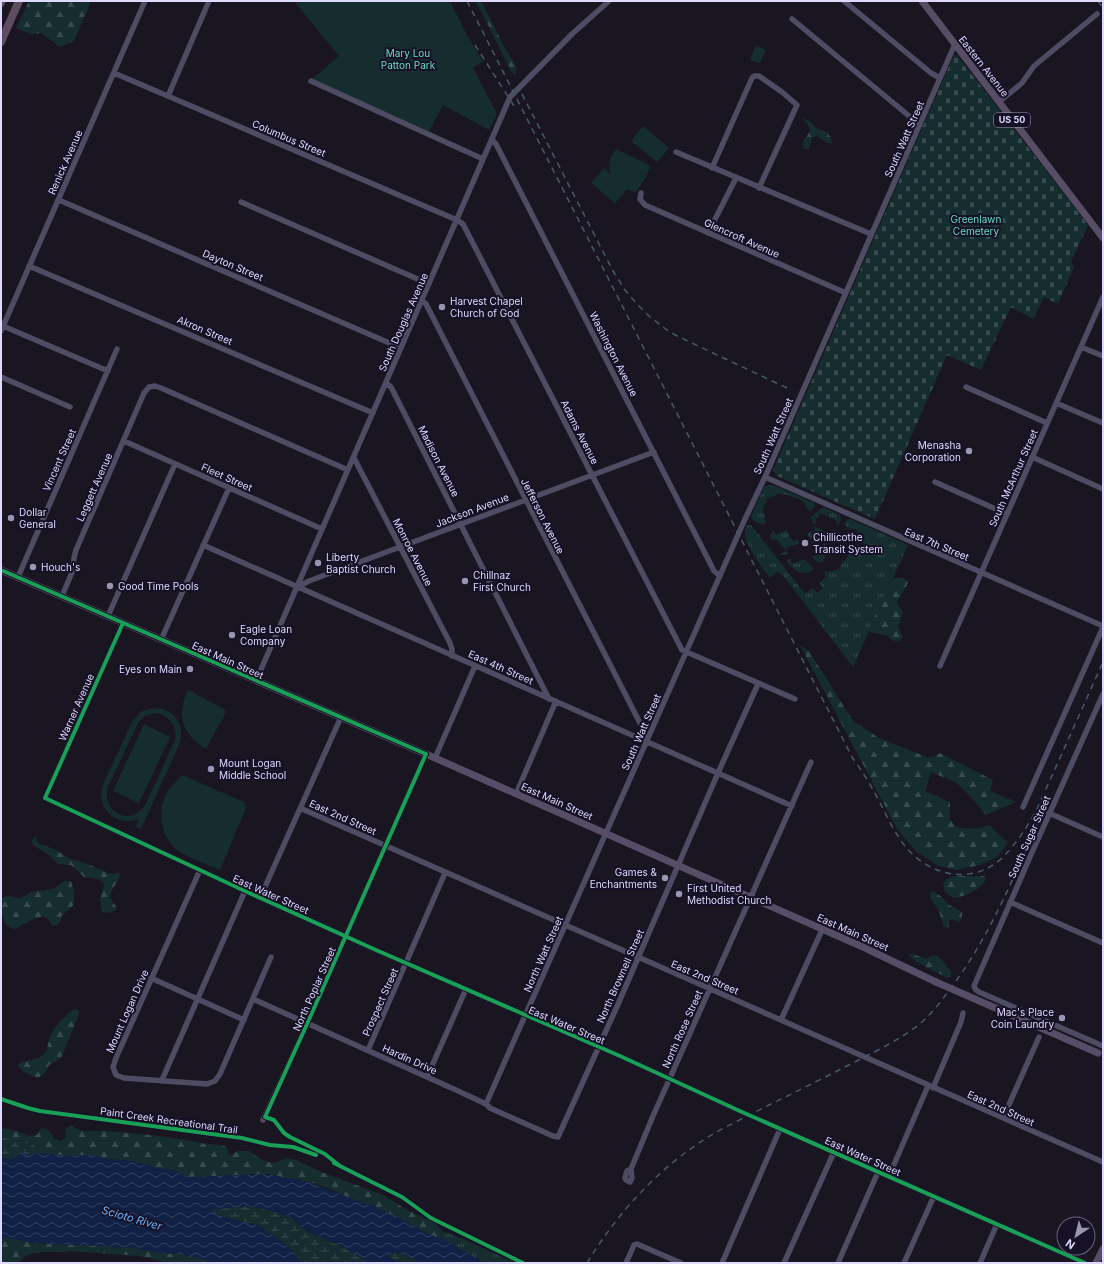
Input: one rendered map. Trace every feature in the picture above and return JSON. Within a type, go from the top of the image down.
[{"type":"highway","points":[[1,42],[19,1]]},
{"type":"main road","name":"Eastern Avenue","points":[[922,1],[1103,238]]},
{"type":"main road","name":"East Main Street","points":[[1,570],[256,682],[342,717],[1101,1054]]},
{"type":"main road","points":[[1096,1263],[1103,1249]]},
{"type":"street","name":"Renick Avenue","points":[[2,328],[146,1]]},
{"type":"street","points":[[168,96],[209,1]]},
{"type":"street","name":"South Douglas Avenue","points":[[256,682],[510,97],[572,34],[609,1]]},
{"type":"street","points":[[844,1],[931,73],[940,78]]},
{"type":"street","points":[[999,102],[1022,83],[1034,66],[1097,14]]},
{"type":"street","points":[[792,19],[920,125]]},
{"type":"street","name":"South Watt Street","points":[[606,834],[646,741],[765,477],[920,125],[954,44]]},
{"type":"street","name":"Columbus Street","points":[[114,73],[457,220]]},
{"type":"street","points":[[712,168],[752,78],[754,76],[759,76],[797,104],[796,112],[759,188]]},
{"type":"street","points":[[311,81],[484,159]]},
{"type":"street","name":"Washington Avenue","points":[[492,140],[496,144],[714,571],[720,576]]},
{"type":"street","points":[[676,152],[872,234]]},
{"type":"street","points":[[708,233],[736,178]]},
{"type":"street","name":"Glencroft Avenue","points":[[641,193],[640,200],[645,205],[846,293]]},
{"type":"street","name":"Dayton Street","points":[[59,200],[401,348]]},
{"type":"street","points":[[241,202],[429,284]]},
{"type":"street","name":"Adams Avenue","points":[[457,220],[463,224],[467,231],[682,650],[686,653]]},
{"type":"street","name":"Akron Street","points":[[29,266],[372,413]]},
{"type":"street","name":"South McArthur Street","points":[[940,666],[1103,297]]},
{"type":"street","name":"Jefferson Avenue","points":[[422,300],[426,304],[642,728],[646,741]]},
{"type":"street","points":[[2,328],[108,371]]},
{"type":"street","points":[[1081,347],[1103,356]]},
{"type":"street","name":"Vincent Street","points":[[18,577],[117,349]]},
{"type":"street","points":[[1,377],[70,407]]},
{"type":"street","name":"Madison Avenue","points":[[386,384],[391,387],[550,699]]},
{"type":"street","name":"Leggett Avenue","points":[[62,596],[73,570],[76,550],[144,393],[149,387],[155,386],[160,388],[348,470]]},
{"type":"street","points":[[966,387],[1047,423]]},
{"type":"street","points":[[1056,402],[1103,423]]},
{"type":"street","name":"Fleet Street","points":[[124,441],[322,529]]},
{"type":"street","name":"Jackson Avenue","points":[[297,587],[400,546],[654,452]]},
{"type":"street","points":[[1032,457],[1103,489]]},
{"type":"street","name":"Monroe Avenue","points":[[354,458],[450,643],[452,656]]},
{"type":"street","points":[[108,616],[175,464]]},
{"type":"street","name":"East 7th Street","points":[[765,477],[1103,627]]},
{"type":"street","points":[[935,482],[1007,514]]},
{"type":"street","points":[[161,640],[228,488]]},
{"type":"street","name":"East 4th Street","points":[[203,545],[792,806]]},
{"type":"street","name":"Warner Avenue","points":[[45,798],[123,623]]},
{"type":"street","points":[[1023,807],[1103,627]]},
{"type":"street","points":[[686,653],[795,699]]},
{"type":"street","points":[[435,758],[475,666]]},
{"type":"street","name":"North Brownell Street","points":[[558,1137],[758,684]]},
{"type":"street","name":"South Sugar Street","points":[[1103,695],[974,984],[975,988],[979,992],[1103,1046]]},
{"type":"street","points":[[516,794],[556,701]]},
{"type":"street","points":[[260,898],[342,717]]},
{"type":"street","name":"North Poplar Street","points":[[263,1120],[426,754]]},
{"type":"street","name":"North Rose Street","points":[[631,1169],[811,762]]},
{"type":"street","name":"East Water Street","points":[[45,798],[260,898],[1085,1263]]},
{"type":"street","name":"East 2nd Street","points":[[300,808],[1103,1162]]},
{"type":"street","points":[[1050,813],[1103,837]]},
{"type":"street","name":"North Watt Street","points":[[486,1104],[606,834]]},
{"type":"street","name":"Mount Logan Drive","points":[[200,870],[116,1058],[113,1067],[116,1075],[124,1078],[212,1084],[220,1074],[271,957]]},
{"type":"street","name":"Prospect Street","points":[[368,1050],[445,872]]},
{"type":"street","points":[[162,1080],[245,891]]},
{"type":"street","points":[[1010,902],[1103,943]]},
{"type":"street","points":[[781,1020],[822,930]]},
{"type":"street","points":[[151,978],[244,1020]]},
{"type":"street","points":[[427,1077],[466,989]]},
{"type":"street","name":"Hardin Drive","points":[[253,999],[486,1104],[490,1108],[558,1137]]},
{"type":"street","points":[[889,1176],[961,1022],[963,1013]]},
{"type":"street","points":[[1003,1118],[1039,1037]]},
{"type":"street","points":[[722,1263],[780,1129]]},
{"type":"street","points":[[784,1263],[834,1152]]},
{"type":"street","points":[[838,1263],[878,1172]]},
{"type":"street","points":[[904,1263],[934,1196]]},
{"type":"street","points":[[980,1263],[997,1224]]},
{"type":"street","points":[[626,1263],[634,1245],[637,1244],[681,1263]]},
{"type":"green space","points":[[29,1],[91,1],[74,41],[60,47],[41,33],[31,34],[16,28]]},
{"type":"green space","name":"Mary Lou Patton Park","points":[[294,1],[450,1],[468,37],[483,61],[473,68],[497,114],[489,130],[443,105],[429,131],[312,79],[339,56]]},
{"type":"green space","points":[[475,1],[481,1],[516,66],[516,74],[511,71]]},
{"type":"green space","points":[[756,45],[766,50],[760,63],[750,60]]},
{"type":"green space","name":"Greenlawn Cemetery","points":[[954,55],[957,55],[1088,225],[1071,262],[1074,267],[1058,304],[1044,297],[1033,319],[1011,307],[981,370],[947,355],[875,519],[777,476],[773,470]]},
{"type":"green space","points":[[803,118],[810,121],[816,128],[827,132],[832,143],[830,144],[816,136],[812,138],[809,149],[804,149],[803,143],[809,133],[809,126]]},
{"type":"green space","points":[[643,126],[669,148],[657,162],[631,141]]},
{"type":"green space","points":[[616,149],[649,165],[650,168],[635,193],[627,189],[615,203],[591,183],[604,168],[611,174],[609,167],[610,161]]},
{"type":"green space","points":[[768,485],[778,487],[814,503],[815,506],[809,511],[803,501],[781,493],[766,499],[767,502],[763,510],[765,524],[761,524],[753,520],[751,517],[764,487]]},
{"type":"green space","points":[[823,507],[840,515],[841,520],[838,525],[836,524],[837,521],[820,513],[818,518],[815,520],[816,522],[814,525],[811,517]]},
{"type":"green space","points":[[850,519],[908,545],[853,667],[782,574],[777,572],[770,578],[751,550],[745,533],[747,525],[751,525],[805,594],[813,588],[817,593],[823,588],[819,583],[826,577],[824,571],[840,570],[840,566],[847,558],[850,550],[857,550],[861,547],[861,545],[866,546],[860,539],[862,537],[857,533],[856,529],[850,529],[845,525],[846,521]]},
{"type":"green space","points":[[814,526],[831,534],[833,530],[836,531],[834,536],[812,544],[811,542],[813,541],[813,538],[810,539],[807,533],[815,530]]},
{"type":"green space","points":[[787,530],[791,539],[793,541],[798,540],[799,543],[786,548],[788,554],[782,555],[781,553],[786,551],[777,540],[771,539],[770,535],[774,531],[776,535]]},
{"type":"green space","points":[[827,543],[825,546],[828,549],[823,562],[818,562],[811,557],[816,555],[814,549]]},
{"type":"green space","points":[[790,558],[792,564],[804,559],[814,569],[807,573],[800,572],[787,562]]},
{"type":"green space","points":[[894,578],[902,578],[908,583],[897,602],[903,612],[898,627],[903,637],[898,642],[890,639],[888,636],[868,631],[890,583]]},
{"type":"green space","points":[[800,645],[809,651],[853,721],[879,738],[927,757],[935,756],[940,753],[993,780],[990,791],[1016,802],[986,815],[957,783],[931,772],[925,791],[950,802],[950,819],[956,827],[972,829],[989,825],[1008,843],[997,857],[980,865],[955,870],[937,865],[916,851],[897,829]]},
{"type":"green space","points":[[188,690],[224,709],[226,712],[206,749],[191,737],[184,724],[182,708]]},
{"type":"green space","points":[[154,708],[167,711],[173,715],[177,719],[181,731],[181,738],[141,829],[136,827],[139,819],[123,821],[109,814],[102,801],[101,793],[103,784],[133,720],[142,711]],"holes":[[[154,713],[168,718],[174,726],[176,735],[175,740],[145,806],[139,812],[132,815],[125,816],[119,814],[109,805],[107,789],[138,723],[145,716]]]},
{"type":"green space","points":[[144,724],[170,737],[139,803],[113,791]]},
{"type":"green space","points":[[182,775],[244,802],[246,808],[220,870],[180,852],[169,841],[165,834],[161,820],[161,812],[165,797],[168,791]]},
{"type":"green space","points":[[37,837],[36,841],[38,843],[56,850],[70,859],[85,863],[111,874],[120,873],[111,893],[112,901],[116,906],[116,910],[109,913],[102,912],[100,900],[104,886],[103,882],[98,879],[84,877],[71,865],[58,864],[49,855],[33,845],[32,840]]},
{"type":"green space","points":[[953,876],[984,876],[986,879],[976,890],[954,898],[945,892],[943,883]]},
{"type":"green space","points":[[65,881],[71,881],[74,891],[74,904],[62,915],[59,924],[53,926],[47,918],[39,917],[14,929],[4,921],[1,907],[2,898],[8,896],[20,898],[31,892],[53,889]]},
{"type":"green space","points":[[932,891],[942,897],[949,905],[962,912],[962,917],[959,922],[951,919],[949,921],[949,928],[945,927],[939,911],[931,899]]},
{"type":"green space","points":[[908,954],[913,954],[926,959],[934,955],[942,960],[951,971],[951,977],[947,978],[920,964]]},
{"type":"green space","points":[[74,1009],[78,1010],[78,1017],[60,1059],[49,1065],[45,1073],[38,1078],[24,1072],[18,1066],[20,1062],[36,1059],[43,1055],[47,1049],[49,1038],[54,1029],[63,1018]]},
{"type":"green space","points":[[72,1126],[84,1131],[107,1131],[222,1145],[227,1147],[229,1155],[238,1151],[249,1151],[262,1160],[275,1163],[286,1158],[296,1160],[324,1173],[383,1195],[407,1210],[436,1223],[443,1234],[439,1238],[423,1232],[408,1222],[320,1185],[305,1181],[266,1174],[188,1177],[173,1170],[162,1169],[133,1161],[108,1159],[89,1155],[67,1156],[42,1153],[34,1145],[1,1137],[1,1128],[17,1131],[29,1136],[37,1135],[40,1129],[44,1128],[50,1132],[54,1139],[62,1141],[65,1138],[66,1128]]},
{"type":"green space","points":[[1,1137],[34,1145],[42,1153],[12,1159],[1,1158]]},
{"type":"green space","points":[[248,1206],[269,1210],[292,1218],[308,1232],[339,1245],[370,1263],[302,1263],[288,1246],[259,1226],[217,1215],[210,1209]]},
{"type":"green space","points":[[442,1231],[462,1238],[515,1263],[485,1263],[439,1238],[443,1234]]},
{"type":"green space","points":[[1,1238],[10,1238],[33,1243],[120,1248],[131,1247],[160,1253],[179,1254],[204,1259],[214,1263],[168,1263],[139,1256],[70,1251],[36,1253],[29,1255],[19,1263],[1,1263]]},
{"type":"green space","points":[[396,1252],[423,1263],[397,1263],[395,1260],[386,1256]]},
{"type":"water","name":"Scioto River","points":[[22,1152],[27,1155],[42,1153],[67,1156],[89,1155],[108,1159],[133,1161],[162,1169],[173,1170],[188,1177],[266,1174],[305,1181],[378,1208],[408,1222],[423,1232],[445,1240],[485,1263],[423,1263],[396,1252],[387,1256],[395,1260],[397,1263],[370,1263],[339,1245],[308,1232],[292,1218],[269,1210],[248,1206],[211,1210],[217,1215],[259,1226],[288,1246],[302,1263],[214,1263],[204,1259],[180,1254],[160,1253],[131,1247],[120,1248],[33,1243],[10,1238],[1,1238],[1,1158],[12,1159]]},
{"type":"railway","points":[[467,1],[852,757],[870,784],[895,832],[905,846],[926,864],[951,874],[978,872],[990,867],[1002,858],[1021,835],[1037,809],[1103,662]]},
{"type":"railway","points":[[1098,1],[1103,8]]},
{"type":"railway","points":[[475,45],[516,109]]},
{"type":"railway","points":[[522,94],[613,271],[625,290],[637,304],[649,316],[677,336],[787,388]]},
{"type":"railway","points":[[587,1263],[598,1246],[635,1198],[664,1170],[696,1145],[712,1134],[882,1048],[908,1032],[927,1017],[965,968],[992,922],[1015,875],[1046,803]]},
{"type":"cycle path","points":[[1,570],[426,754],[265,1117],[274,1120],[284,1133],[290,1137],[325,1154],[340,1166]]},
{"type":"cycle path","points":[[123,623],[45,798],[376,950],[620,1056],[742,1112],[1085,1263]]},
{"type":"cycle path","name":"Paint Creek Recreational Trail","points":[[1,1099],[40,1111],[242,1138],[270,1145],[293,1147],[316,1155]]},
{"type":"cycle path","points":[[334,1163],[402,1197],[431,1218],[523,1263]]},
{"type":"place","name":"Harvest Chapel Church of God","points":[[442,307]]},
{"type":"place","name":"Menasha Corporation","points":[[969,451]]},
{"type":"place","name":"Dollar General","points":[[11,518]]},
{"type":"place","name":"Chillicothe Transit System","points":[[805,543]]},
{"type":"place","name":"Liberty Baptist Church","points":[[318,563]]},
{"type":"place","name":"Houch's","points":[[33,567]]},
{"type":"place","name":"Chillnaz First Church","points":[[465,581]]},
{"type":"place","name":"Good Time Pools","points":[[110,586]]},
{"type":"place","name":"Eagle Loan Company","points":[[232,635]]},
{"type":"place","name":"Eyes on Main","points":[[190,669]]},
{"type":"place","name":"Mount Logan Middle School","points":[[211,769]]},
{"type":"place","name":"Games & Enchantments","points":[[665,878]]},
{"type":"place","name":"First United Methodist Church","points":[[679,894]]},
{"type":"place","name":"Mac's Place Coin Laundry","points":[[1062,1018]]}]
